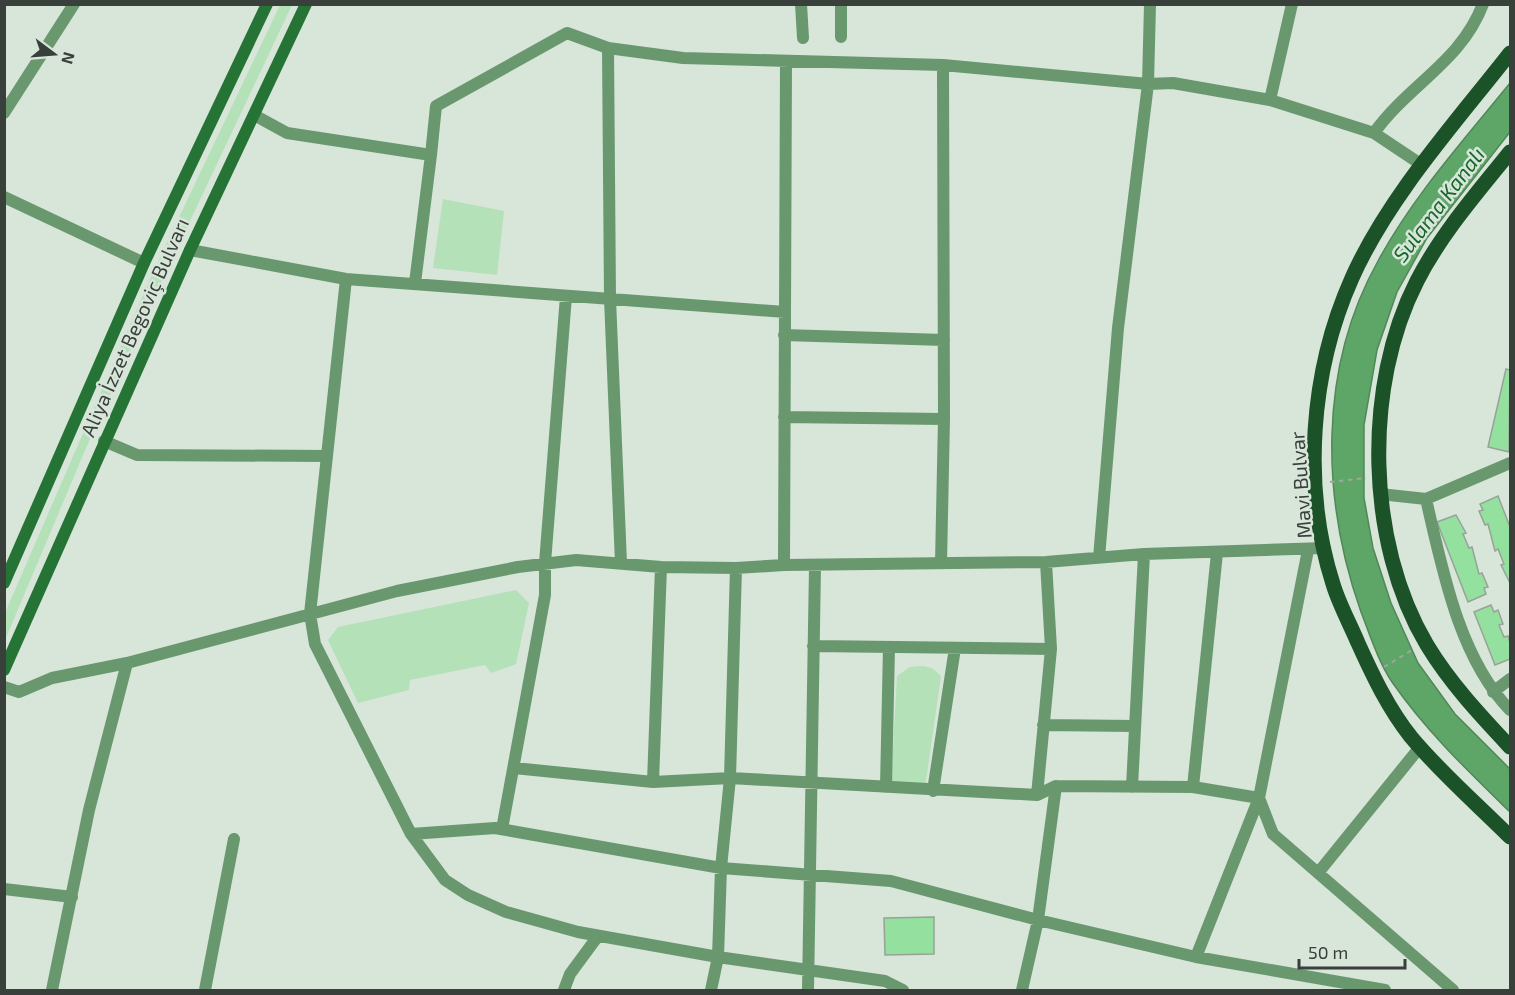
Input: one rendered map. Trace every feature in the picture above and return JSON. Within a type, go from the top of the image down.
[{"type":"main road","name":"Aliya İzzet Begoviç Bulvarı","points":[[4,583],[144,263],[267,4]]},
{"type":"main road","name":"Aliya İzzet Begoviç Bulvarı","points":[[4,670],[190,250],[306,4]]},
{"type":"main road","name":"Mavi Bulvar","points":[[1510,53],[1422,165],[1374,237],[1352,277],[1334,323],[1319,389],[1314,439],[1319,517],[1333,584],[1380,693],[1420,747],[1510,837]]},
{"type":"main road","points":[[1510,152],[1452,226],[1417,281],[1398,331],[1385,379],[1378,431],[1380,494],[1395,569],[1426,644],[1466,701],[1510,747]]},
{"type":"street","points":[[4,113],[74,4]]},
{"type":"street","points":[[801,4],[803,38]]},
{"type":"street","points":[[841,4],[841,37]]},
{"type":"street","points":[[1099,558],[1118,328],[1148,84],[1150,4]]},
{"type":"street","points":[[1270,100],[1292,4]]},
{"type":"street","points":[[1374,132],[1400,100],[1456,52],[1471,31],[1483,4]]},
{"type":"street","points":[[415,283],[436,106],[567,33],[608,48],[683,58],[942,64],[1148,84],[1173,83],[1270,100],[1374,132],[1422,165]]},
{"type":"street","points":[[608,48],[610,299],[621,563]]},
{"type":"street","points":[[784,565],[786,61]]},
{"type":"street","points":[[941,563],[944,419],[942,64]]},
{"type":"street","points":[[254,115],[287,133],[404,153],[431,155]]},
{"type":"street","points":[[4,197],[144,263]]},
{"type":"street","points":[[190,250],[346,279],[785,312]]},
{"type":"street","points":[[346,279],[310,614],[315,644],[411,834],[445,880],[468,895],[506,912],[598,936],[718,957],[809,968],[885,981],[903,990]]},
{"type":"street","points":[[502,829],[545,595],[545,563],[566,296]]},
{"type":"street","points":[[784,335],[944,340]]},
{"type":"street","points":[[784,417],[944,419]]},
{"type":"street","points":[[104,441],[137,455],[327,456]]},
{"type":"street","points":[[1380,494],[1426,499],[1510,463]]},
{"type":"street","points":[[1426,499],[1452,606],[1493,692],[1510,710]]},
{"type":"street","points":[[4,687],[19,692],[52,678],[127,663],[397,591],[545,563],[576,560],[660,567],[736,568],[784,565],[815,567],[1046,562],[1144,554],[1325,548]]},
{"type":"street","points":[[1196,957],[1259,798],[1308,550]]},
{"type":"street","points":[[1193,787],[1217,553]]},
{"type":"street","points":[[1132,787],[1144,554]]},
{"type":"street","points":[[1037,795],[1051,649],[1046,562]]},
{"type":"street","points":[[653,782],[660,567]]},
{"type":"street","points":[[808,990],[815,567]]},
{"type":"street","points":[[711,990],[718,957],[721,868],[730,778],[736,568]]},
{"type":"street","points":[[813,646],[1051,649]]},
{"type":"street","points":[[886,787],[889,647]]},
{"type":"street","points":[[933,791],[955,648]]},
{"type":"street","points":[[52,990],[89,810],[127,663]]},
{"type":"street","points":[[1493,692],[1510,679]]},
{"type":"street","points":[[1044,725],[1135,726]]},
{"type":"street","points":[[1318,873],[1420,747]]},
{"type":"street","points":[[514,768],[653,782],[730,778],[1037,795],[1056,786],[1193,787],[1259,798]]},
{"type":"street","points":[[1022,990],[1038,920],[1056,786]]},
{"type":"street","points":[[1259,798],[1273,834],[1453,990]]},
{"type":"street","points":[[411,834],[502,829],[721,868],[891,881],[1038,920],[1196,957],[1385,990]]},
{"type":"street","points":[[205,990],[234,839]]},
{"type":"street","points":[[4,889],[72,897]]},
{"type":"street","points":[[564,990],[570,974],[598,936]]},
{"type":"path","points":[[1324,482],[1371,477]]},
{"type":"path","points":[[1379,670],[1418,646]]},
{"type":"shaded area","points":[[280,5],[292,5],[163,278],[86,448],[5,640],[5,613],[153,272]]},
{"type":"shaded area","points":[[443,199],[504,211],[497,275],[433,268]]},
{"type":"shaded area","points":[[516,590],[529,603],[516,664],[491,673],[485,665],[410,680],[409,690],[358,703],[328,640],[338,627]]},
{"type":"shaded area","points":[[910,667],[932,668],[941,676],[925,788],[891,787],[897,676]]},
{"type":"water","name":"Sulama Kanalı","points":[[1510,83],[1510,132],[1427,238],[1397,292],[1377,350],[1364,425],[1364,498],[1373,548],[1391,603],[1418,663],[1455,714],[1510,769],[1510,812],[1433,734],[1405,700],[1383,665],[1361,612],[1338,525],[1333,479],[1332,434],[1336,389],[1344,345],[1358,302],[1378,261],[1423,191]]},
{"type":"building","points":[[1506,369],[1510,370],[1509,452],[1488,447]]},
{"type":"building","points":[[1498,496],[1510,527],[1510,583],[1501,565],[1504,564],[1498,549],[1495,551],[1488,524],[1485,525],[1479,511],[1483,510],[1480,504]]},
{"type":"building","points":[[1456,515],[1466,533],[1463,534],[1469,548],[1472,547],[1479,574],[1482,573],[1488,587],[1484,588],[1486,594],[1468,602],[1437,522]]},
{"type":"building","points":[[1491,605],[1494,612],[1498,610],[1503,624],[1499,625],[1504,637],[1508,636],[1510,643],[1510,659],[1495,665],[1474,612]]},
{"type":"building","points":[[934,917],[934,954],[885,955],[884,918]]}]
